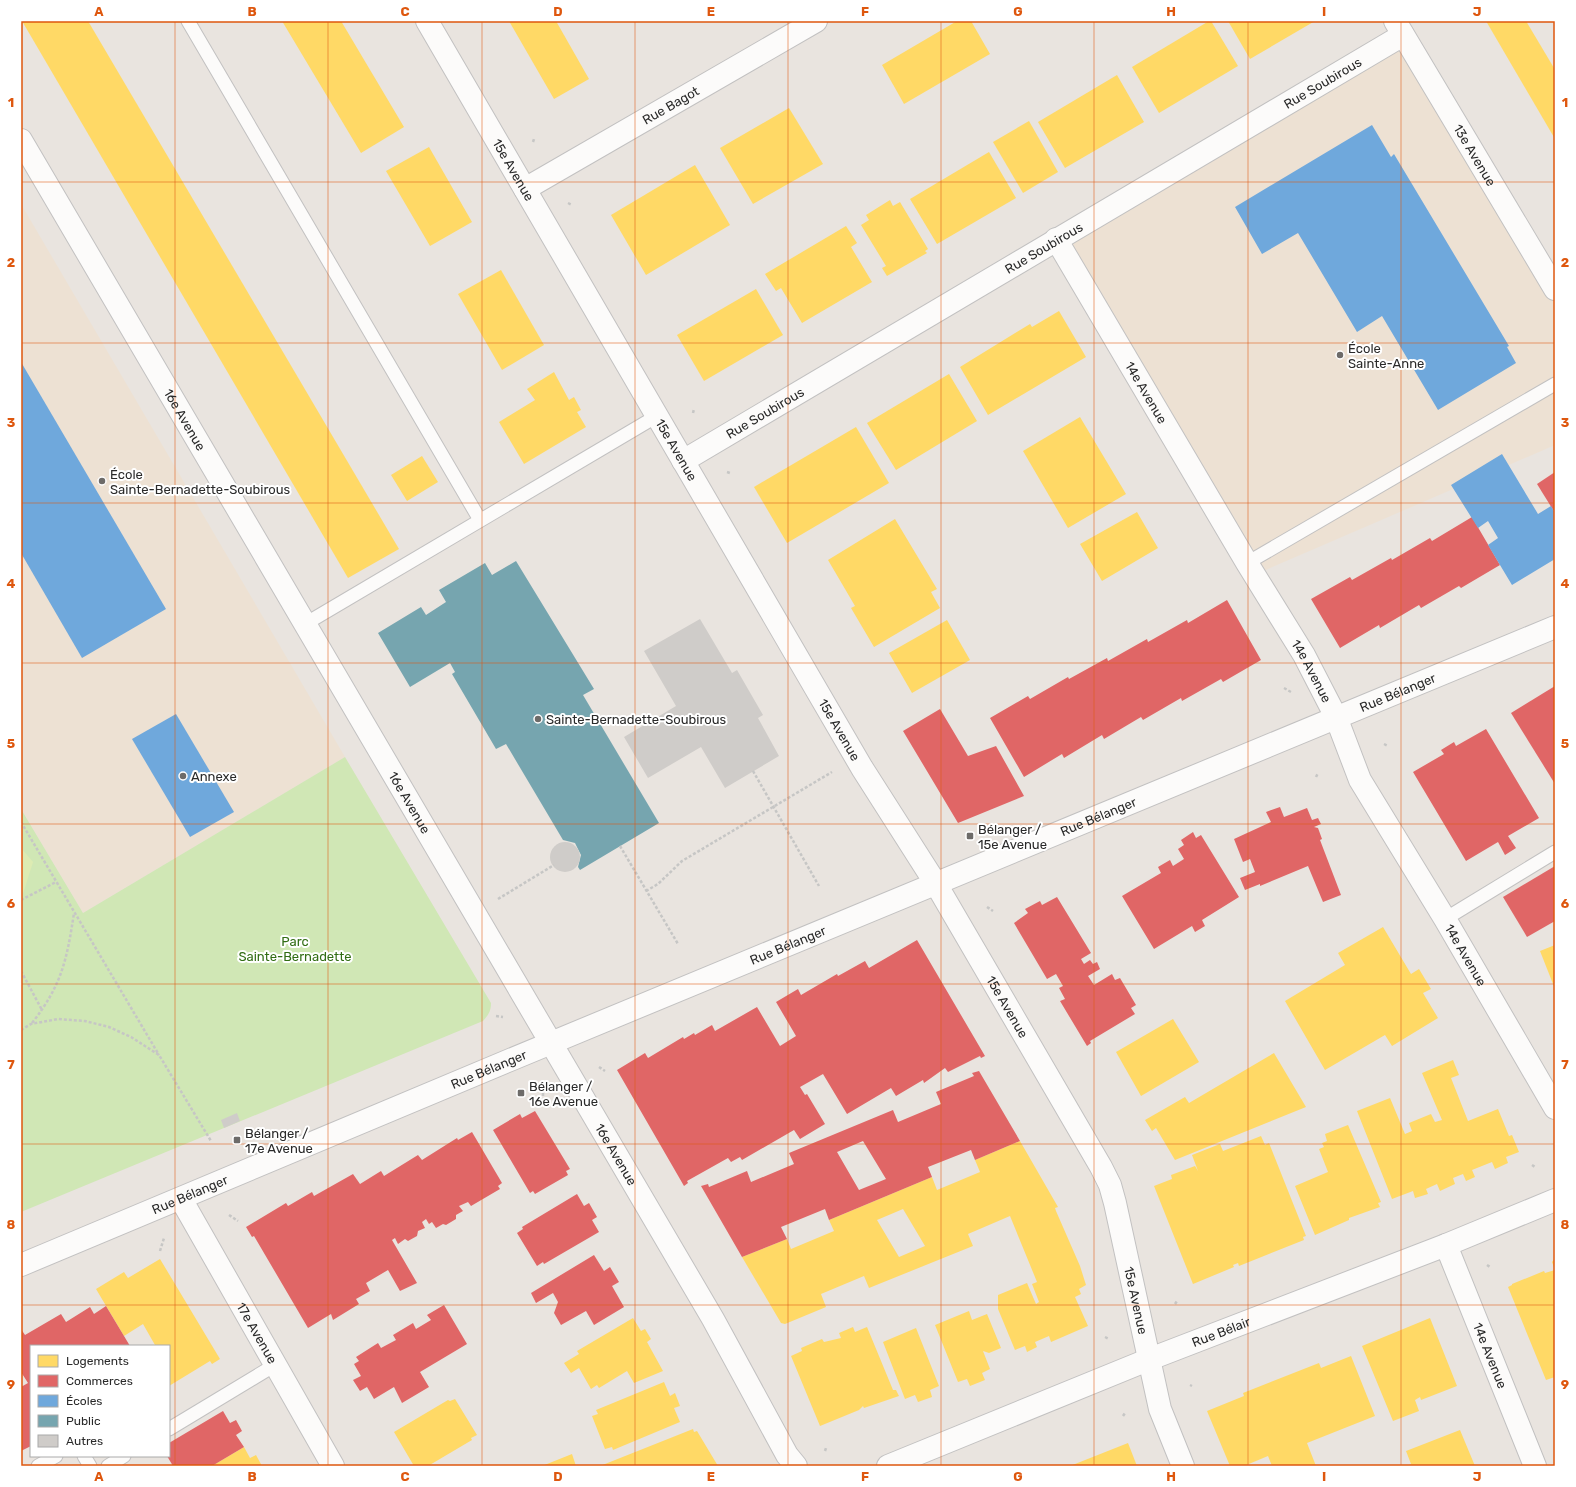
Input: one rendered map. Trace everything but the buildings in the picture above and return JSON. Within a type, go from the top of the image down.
[{"type":"street","name":"15e Avenue","points":[[427,21],[862,768],[936,884],[1110,1185],[1160,1409],[1183,1466]]},
{"type":"street","name":"Rue Bagot","points":[[525,189],[816,21]]},
{"type":"street","name":"Rue Soubirous","points":[[683,461],[1056,239],[1399,28]]},
{"type":"street","name":"13e Avenue","points":[[1399,28],[1555,289]]},
{"type":"street","name":"16e Avenue","points":[[21,140],[713,1319],[787,1455],[796,1466]]},
{"type":"street","name":"14e Avenue","points":[[1056,239],[1247,563],[1304,655],[1336,718],[1360,780],[1445,919],[1555,1108]]},
{"type":"street","name":"Rue Bélanger","points":[[21,1265],[1555,627]]},
{"type":"street","name":"17e Avenue","points":[[181,1199],[333,1466]]},
{"type":"street","name":"Rue Bélair","points":[[888,1466],[1150,1359],[1446,1245],[1555,1200]]},
{"type":"street","name":"14e Avenue","points":[[1446,1245],[1535,1466]]},
{"type":"lane","points":[[188,21],[480,520]]},
{"type":"lane","points":[[1247,563],[1555,384]]},
{"type":"lane","points":[[305,624],[656,416]]},
{"type":"lane","points":[[1445,919],[1555,852]]},
{"type":"lane","points":[[170,1428],[275,1365]]},
{"type":"lane","points":[[38,1466],[54,1457]]},
{"type":"lane","points":[[85,1457],[90,1466]]},
{"type":"lane","points":[[108,1466],[122,1457]]},
{"type":"path","points":[[568,203],[572,205]]},
{"type":"path","points":[[1284,688],[1293,693]]},
{"type":"path","points":[[1384,744],[1388,746]]},
{"type":"path","points":[[646,891],[658,884],[682,861],[838,768]]},
{"type":"path","points":[[753,771],[818,886]]},
{"type":"path","points":[[1316,777],[1318,773]]},
{"type":"path","points":[[21,822],[211,1141]]},
{"type":"path","points":[[620,846],[678,944]]},
{"type":"path","points":[[492,902],[554,865]]},
{"type":"path","points":[[21,900],[56,882]]},
{"type":"path","points":[[987,907],[993,911]]},
{"type":"path","points":[[32,1024],[57,986],[64,970],[74,912]]},
{"type":"path","points":[[21,971],[42,1010]]},
{"type":"path","points":[[21,1030],[32,1024],[58,1020],[85,1021],[114,1030],[159,1055]]},
{"type":"path","points":[[599,1067],[605,1071]]},
{"type":"path","points":[[543,1091],[543,1096]]},
{"type":"path","points":[[229,1215],[238,1221]]},
{"type":"path","points":[[160,1251],[164,1238]]},
{"type":"path","points":[[1105,1337],[1109,1339]]},
{"type":"shaded area","name":"École Sainte-Anne","points":[[1403,35],[1555,289],[1555,445],[1254,575],[1056,239]]},
{"type":"shaded area","name":"École Sainte-Bernadette-Soubirous","points":[[21,204],[345,757],[83,913],[21,809]]},
{"type":"green space","name":"Parc Sainte-Bernadette","points":[[345,757],[491,1003],[488,1015],[483,1021],[21,1212],[21,809],[83,913]]},
{"type":"green space","points":[[21,848],[33,862],[21,900]]},
{"type":"place","name":"École Sainte-Anne","points":[[1340,355]]},
{"type":"place","name":"École Sainte-Bernadette-Soubirous","points":[[102,481]]},
{"type":"place","name":"Sainte-Bernadette-Soubirous","points":[[538,719]]},
{"type":"place","name":"Annexe","points":[[183,776]]},
{"type":"place","name":"Bélanger / 15e Avenue","points":[[970,836]]},
{"type":"place","name":"Bélanger / 16e Avenue","points":[[521,1093]]},
{"type":"place","name":"Bélanger / 17e Avenue","points":[[237,1140]]}]
